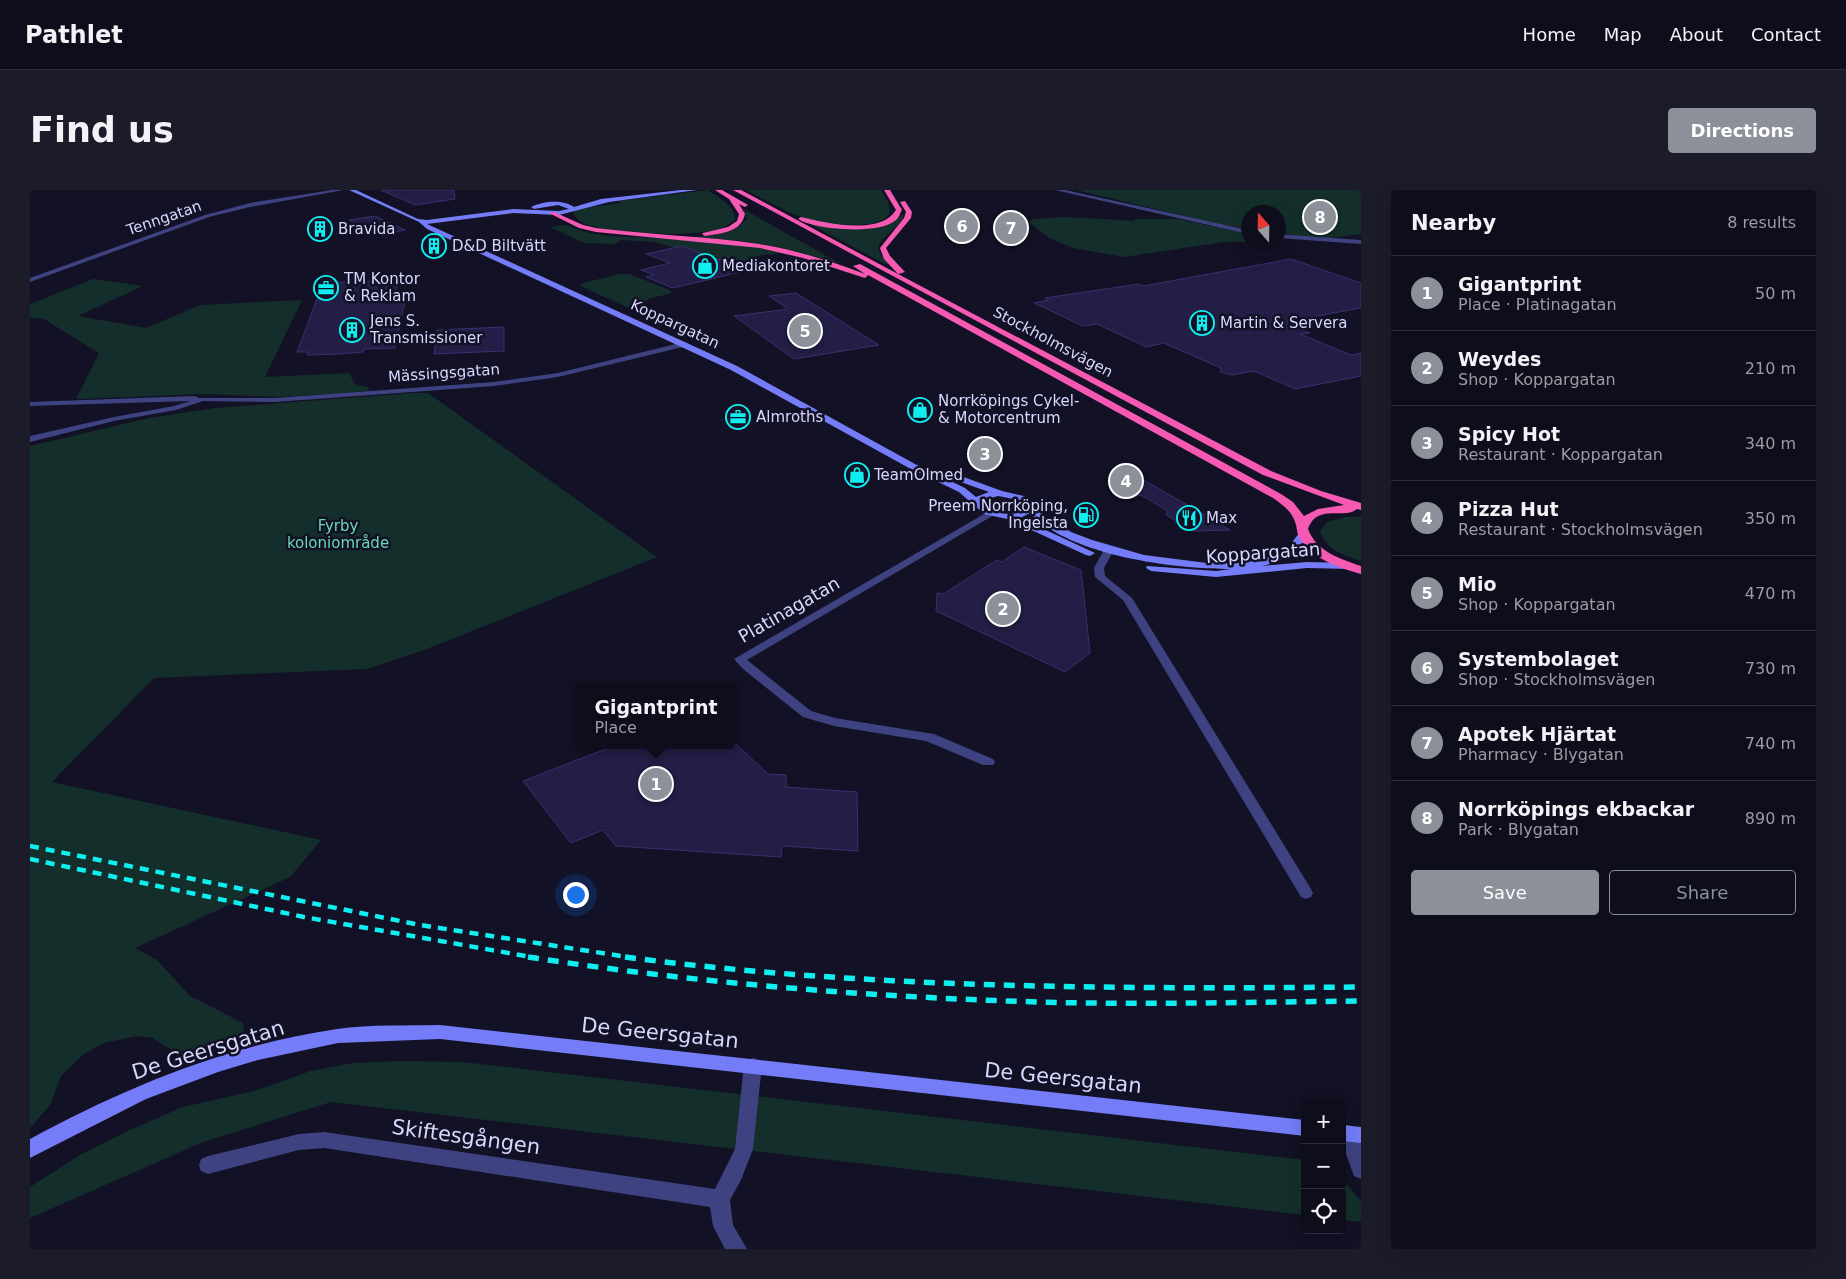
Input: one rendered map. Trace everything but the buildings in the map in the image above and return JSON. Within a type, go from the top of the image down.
[{"type":"highway","points":[[718,190],[748,206]]},
{"type":"highway","name":"Stockholmsvägen","points":[[736,190],[1267,473],[1310,491],[1361,508]]},
{"type":"highway","points":[[776,211],[835,226],[877,226],[891,221],[898,215],[896,204],[887,190]]},
{"type":"highway","points":[[895,190],[909,212],[906,223],[884,244],[883,252],[915,285]]},
{"type":"highway","points":[[670,236],[708,234],[736,225],[742,219],[732,198]]},
{"type":"highway","points":[[570,210],[568,216],[571,222]]},
{"type":"highway","points":[[552,213],[581,227],[608,232],[670,236],[743,244],[812,257],[914,298]]},
{"type":"highway","name":"Stockholmsvägen","points":[[845,259],[1277,496],[1298,513],[1307,540],[1319,551],[1356,568]]},
{"type":"highway","points":[[1303,529],[1306,519],[1322,512],[1361,508]]},
{"type":"street","name":"Tenngatan","points":[[30,280],[207,216],[250,205],[341,190]]},
{"type":"street","name":"Koppargatan","points":[[352,190],[392,209],[419,215],[422,222],[429,228],[437,230],[734,368],[896,456],[907,464],[962,490],[979,504],[982,509],[991,513],[1008,516],[1068,544],[1152,568],[1195,573],[1233,574],[1307,565],[1356,568]]},
{"type":"street","points":[[422,222],[439,217],[538,209],[550,204],[610,200],[694,190]]},
{"type":"street","points":[[1058,190],[1241,230]]},
{"type":"street","points":[[538,209],[552,213],[610,200]]},
{"type":"street","points":[[564,204],[570,210]]},
{"type":"street","points":[[437,230],[436,226],[439,217]]},
{"type":"street","points":[[1286,237],[1361,242]]},
{"type":"street","name":"Mässingsgatan","points":[[30,404],[202,398],[258,401],[494,384],[558,375],[684,344]]},
{"type":"street","name":"Mässingsgatan","points":[[30,439],[114,419],[176,408],[202,398]]},
{"type":"street","name":"Koppargatan","points":[[896,456],[915,461],[970,484],[1019,497],[1040,517],[1067,534],[1106,554],[1197,564],[1250,564],[1282,557],[1299,542],[1303,529]]},
{"type":"street","points":[[979,504],[980,498],[987,495],[1002,494]]},
{"type":"street","points":[[1008,516],[1023,514],[1029,507]]},
{"type":"street","name":"Platinagatan","points":[[988,762],[929,737],[834,722],[807,714],[747,667],[740,659],[991,513]]},
{"type":"street","points":[[1106,554],[1099,568],[1100,577],[1127,598],[1306,893]]},
{"type":"street","name":"De Geersgatan","points":[[30,1149],[74,1124],[164,1083],[257,1053],[339,1036],[440,1032],[1301,1128]]},
{"type":"street","points":[[737,1249],[726,1238],[719,1212],[720,1199],[734,1174],[744,1149],[753,1066]]},
{"type":"street","points":[[1350,1133],[1361,1170]]},
{"type":"street","name":"Skiftesgången","points":[[208,1165],[299,1142],[324,1140],[720,1199]]},
{"type":"green space","points":[[708,190],[729,206],[735,220],[721,228],[703,232],[668,234],[610,230],[583,223],[573,212],[577,209],[620,203],[619,201]]},
{"type":"green space","points":[[746,190],[881,190],[890,209],[888,215],[883,220],[875,223],[853,225],[820,222],[796,215]]},
{"type":"green space","points":[[1076,190],[1361,190],[1361,234],[1323,239],[1286,234],[1286,205],[1241,205],[1241,228]]},
{"type":"green space","points":[[743,209],[839,263],[779,247],[741,241],[692,237],[715,235],[737,228],[747,218]]},
{"type":"green space","points":[[901,215],[904,215],[900,222],[880,244],[879,249],[882,256],[890,264],[885,264],[808,223],[871,228],[893,222]]},
{"type":"green space","points":[[1066,217],[1136,221],[1133,219],[1178,219],[1241,232],[1241,242],[1224,242],[1124,257],[1073,248],[1049,238],[1029,222],[1033,219]]},
{"type":"green space","points":[[567,225],[578,230],[604,235],[701,240],[744,245],[786,253],[762,255],[752,259],[770,265],[757,268],[728,257],[718,260],[682,246],[676,248],[654,242],[621,240],[615,244],[584,243],[550,227]]},
{"type":"green space","points":[[620,274],[629,274],[670,290],[672,293],[648,299],[642,307],[631,309],[580,286],[583,283]]},
{"type":"green space","points":[[93,279],[143,286],[78,316],[146,328],[200,305],[302,300],[265,377],[349,373],[355,384],[368,387],[369,391],[281,397],[204,394],[76,399],[99,353],[44,319],[30,317],[30,304]]},
{"type":"green space","name":"Fyrby koloniområde","points":[[428,393],[657,557],[424,650],[367,669],[154,678],[52,782],[321,840],[290,877],[135,948],[157,960],[190,996],[243,1023],[244,1035],[180,1055],[152,1038],[137,1036],[104,1043],[84,1054],[61,1076],[50,1105],[30,1128],[30,446],[149,418],[215,408]]},
{"type":"green space","points":[[1346,517],[1361,517],[1361,561],[1336,551],[1326,543],[1320,531],[1327,522]]},
{"type":"green space","points":[[400,1061],[463,1062],[1301,1160],[1301,1215],[331,1102],[203,1142],[30,1218],[30,1187],[80,1155],[130,1130],[183,1107],[258,1090],[310,1071],[353,1063]]},
{"type":"green space","points":[[1346,1184],[1361,1201],[1361,1222],[1346,1220]]},
{"type":"railway","points":[[30,846],[420,925],[634,958]]},
{"type":"railway","points":[[30,859],[304,917],[537,958]]},
{"type":"railway","points":[[528,957],[719,981],[910,997],[1078,1003],[1361,1001]]},
{"type":"railway","points":[[625,957],[717,968],[808,975],[992,985],[1177,988],[1361,987]]},
{"type":"place","name":"Norrköpings ekbackar","points":[[1320,217]]},
{"type":"place","name":"Systembolaget","points":[[962,226]]},
{"type":"place","name":"Apotek Hjärtat","points":[[1011,228]]},
{"type":"place","name":"Bravida","points":[[320,229]]},
{"type":"place","name":"D&D Biltvätt","points":[[434,246]]},
{"type":"place","name":"Mediakontoret","points":[[705,266]]},
{"type":"place","name":"TM Kontor & Reklam","points":[[326,288]]},
{"type":"place","name":"Martin & Servera","points":[[1202,323]]},
{"type":"place","name":"Jens S. Transmissioner","points":[[352,330]]},
{"type":"place","name":"Mio","points":[[805,331]]},
{"type":"place","name":"Norrköpings Cykel- & Motorcentrum","points":[[920,410]]},
{"type":"place","name":"Almroths","points":[[738,417]]},
{"type":"place","name":"Spicy Hot","points":[[985,454]]},
{"type":"place","name":"TeamOlmed","points":[[857,475]]},
{"type":"place","name":"Pizza Hut","points":[[1126,481]]},
{"type":"place","name":"Preem Norrköping, Ingelsta","points":[[1086,515]]},
{"type":"place","name":"Max","points":[[1189,518]]},
{"type":"place","name":"Weydes","points":[[1003,609]]},
{"type":"place","name":"Gigantprint","points":[[656,784]]}]
